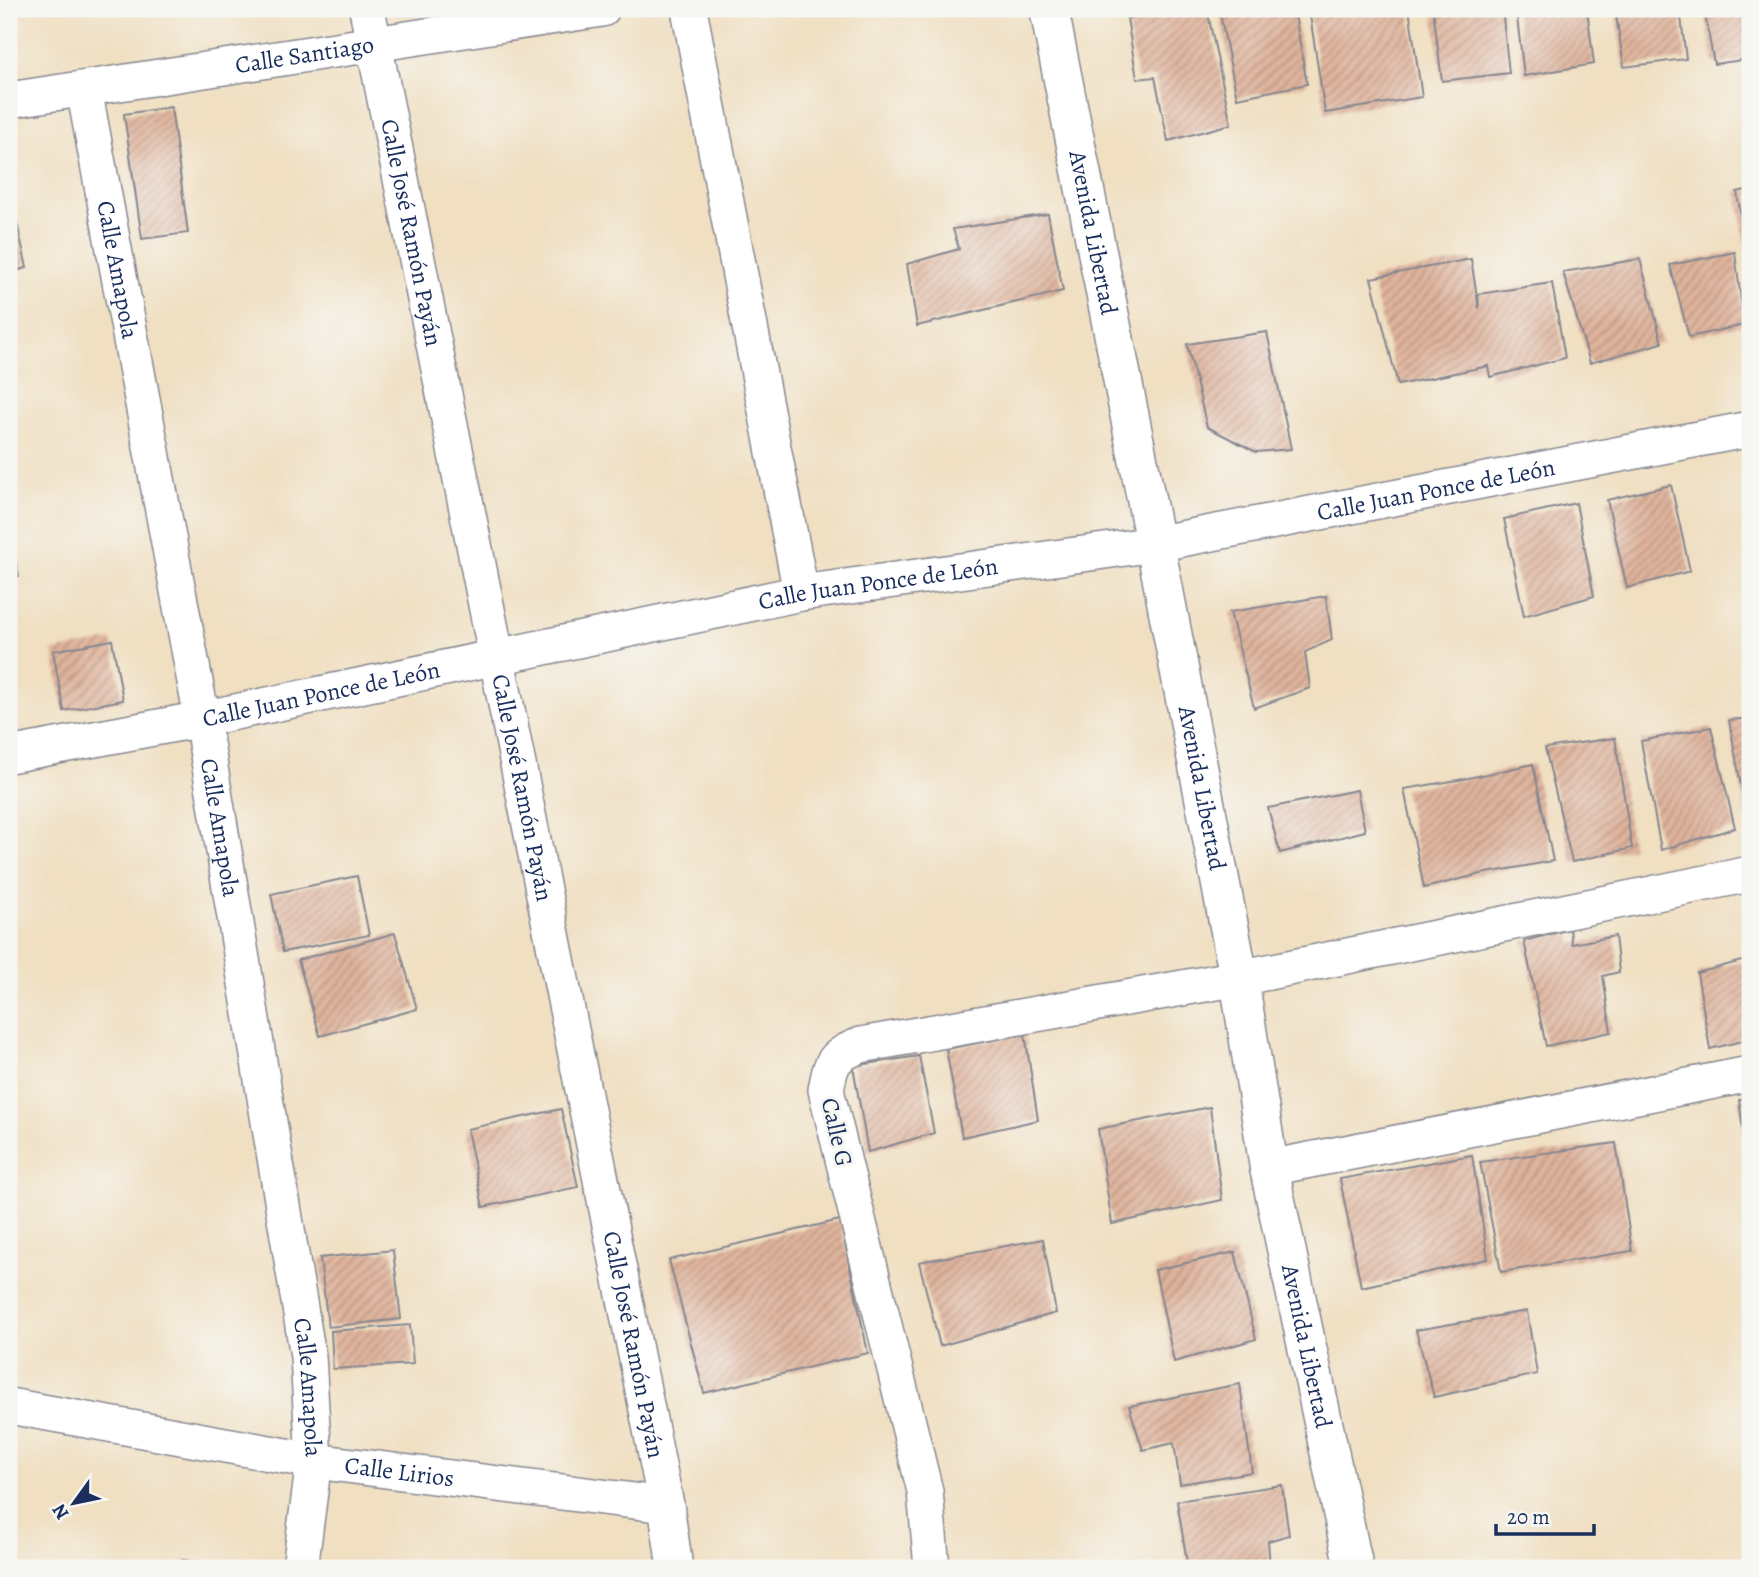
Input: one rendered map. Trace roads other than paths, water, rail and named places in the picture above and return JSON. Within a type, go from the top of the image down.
[{"type":"street","name":"Calle José Ramón Payán","points":[[367,9],[666,1506],[675,1568]]},
{"type":"street","name":"Calle Santiago","points":[[9,100],[602,9]]},
{"type":"street","points":[[689,9],[801,593]]},
{"type":"street","name":"Avenida Libertad","points":[[1049,9],[1239,978],[1269,1168],[1354,1568]]},
{"type":"street","name":"Calle Amapola","points":[[84,89],[202,719],[309,1356],[314,1461],[300,1568]]},
{"type":"street","name":"Calle Juan Ponce de León","points":[[9,755],[202,719],[801,593],[1155,544],[1750,429]]},
{"type":"street","name":"Calle G","points":[[932,1568],[925,1491],[826,1090],[830,1067],[843,1052],[861,1045],[1239,978],[1750,874]]},
{"type":"street","points":[[1269,1168],[1750,1074]]},
{"type":"street","name":"Calle Lirios","points":[[9,1406],[314,1461],[666,1506]]}]
